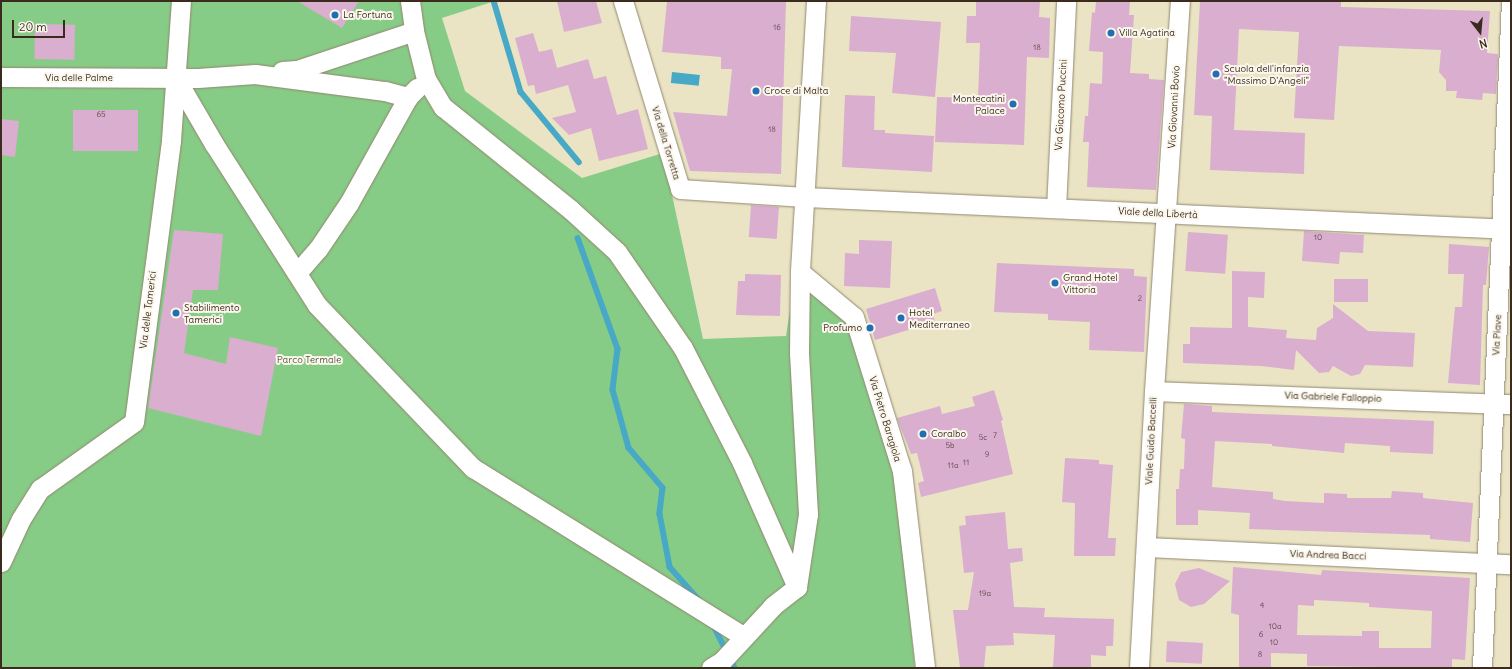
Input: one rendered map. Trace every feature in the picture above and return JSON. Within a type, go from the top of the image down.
[{"type":"street","name":"Via delle Tamerici","points":[[1,562],[21,519],[40,489],[134,422],[171,140],[181,1]]},
{"type":"street","points":[[410,1],[414,31],[426,79],[443,107],[571,210],[617,252],[683,348],[742,463],[797,587]]},
{"type":"street","name":"Via della Torretta","points":[[623,1],[680,188],[805,197]]},
{"type":"street","points":[[711,668],[722,661],[773,606],[797,587],[808,514],[799,353],[800,272],[816,1]]},
{"type":"street","name":"Via Giacomo Puccini","points":[[1056,208],[1066,1]]},
{"type":"street","name":"Via Giovanni Bovio","points":[[1168,214],[1180,1]]},
{"type":"street","name":"Via Piave","points":[[1482,668],[1488,562],[1502,404],[1511,2]]},
{"type":"street","points":[[255,74],[297,70],[414,31]]},
{"type":"street","name":"Via delle Palme","points":[[1,77],[157,78],[255,74]]},
{"type":"street","points":[[255,74],[386,91],[408,97]]},
{"type":"street","points":[[176,77],[214,144],[298,273],[317,305],[473,468],[744,636]]},
{"type":"street","points":[[298,273],[318,249],[349,203],[408,97],[426,79]]},
{"type":"street","name":"Viale della Libertà","points":[[805,197],[1506,229]]},
{"type":"street","name":"Viale Guido Baccelli","points":[[1139,668],[1154,391],[1168,214]]},
{"type":"street","name":"Via Pietro Baragiola","points":[[800,272],[854,317],[902,471],[925,668]]},
{"type":"street","name":"Via Gabriele Falloppio","points":[[1154,391],[1502,404]]},
{"type":"street","points":[[1,532],[21,519]]},
{"type":"street","name":"Via Andrea Bacci","points":[[1146,547],[1511,564]]},
{"type":"green space","name":"Parco Termale","points":[[1,1],[495,1],[442,18],[465,91],[582,178],[663,153],[703,339],[786,336],[795,277],[850,324],[896,472],[915,668],[1,668]]},
{"type":"water","points":[[672,72],[700,75],[699,86],[671,83]]},
{"type":"building","name":"La Fortuna","points":[[297,1],[359,1],[342,28]]},
{"type":"building","points":[[557,1],[596,1],[602,23],[564,32]]},
{"type":"building","name":"Croce di Malta","points":[[667,1],[786,1],[781,174],[690,171],[673,112],[727,116],[732,69],[721,69],[721,57],[662,52]]},
{"type":"building","points":[[976,1],[1040,1],[1039,17],[1050,18],[1049,58],[1027,57],[1024,145],[935,142],[937,97],[978,98],[980,43],[966,43],[967,16],[976,16]]},
{"type":"building","points":[[1096,1],[1130,1],[1129,15],[1134,15],[1130,73],[1149,74],[1149,79],[1164,80],[1156,190],[1087,187],[1089,142],[1083,142],[1085,116],[1088,116],[1090,83],[1102,84],[1103,52],[1089,51],[1092,12],[1095,13]]},
{"type":"building","points":[[1200,1],[1341,1],[1341,7],[1490,11],[1487,53],[1498,54],[1496,94],[1483,93],[1482,100],[1456,98],[1457,91],[1446,91],[1446,80],[1439,72],[1441,50],[1339,46],[1334,120],[1294,118],[1299,32],[1239,29],[1234,130],[1305,133],[1304,174],[1210,170],[1212,116],[1194,115]]},
{"type":"building","points":[[851,16],[941,22],[935,97],[892,93],[896,53],[849,51]]},
{"type":"building","points":[[35,24],[75,25],[74,60],[34,59]]},
{"type":"building","points":[[533,33],[539,52],[552,49],[557,68],[588,59],[594,79],[606,76],[617,115],[638,109],[648,149],[599,161],[591,128],[569,135],[552,118],[576,112],[568,85],[536,94],[534,85],[528,86],[515,38]]},
{"type":"building","points":[[845,95],[875,96],[874,130],[885,130],[885,133],[934,136],[932,172],[842,167]]},
{"type":"building","points":[[73,110],[138,110],[138,151],[73,151]]},
{"type":"building","points":[[1,119],[19,121],[15,157],[1,155]]},
{"type":"building","points":[[751,205],[779,207],[777,239],[749,237]]},
{"type":"building","name":"Stabilimento Tamerici","points":[[174,230],[223,234],[218,290],[193,290],[184,353],[226,364],[230,337],[278,348],[261,436],[148,408]]},
{"type":"building","points":[[1304,231],[1364,235],[1363,253],[1340,252],[1339,264],[1302,261]]},
{"type":"building","points":[[1188,232],[1228,235],[1225,274],[1185,271]]},
{"type":"building","points":[[859,240],[892,241],[890,288],[844,286],[845,253],[859,254]]},
{"type":"building","points":[[1449,244],[1489,247],[1486,285],[1483,285],[1480,385],[1448,383],[1455,307],[1462,307],[1464,274],[1448,274]]},
{"type":"building","points":[[997,263],[1134,269],[1134,276],[1147,277],[1144,352],[1089,350],[1090,322],[1048,320],[1048,314],[994,312]]},
{"type":"building","points":[[1232,271],[1265,272],[1264,298],[1248,297],[1248,327],[1287,330],[1286,338],[1316,340],[1317,328],[1333,318],[1333,304],[1368,331],[1415,333],[1413,367],[1365,365],[1360,374],[1351,376],[1333,366],[1329,372],[1319,373],[1296,350],[1294,370],[1261,366],[1183,363],[1183,344],[1190,344],[1190,327],[1232,328]]},
{"type":"building","points":[[745,274],[781,275],[780,316],[736,315],[738,281],[745,281]]},
{"type":"building","points":[[1334,279],[1368,279],[1368,302],[1334,302]]},
{"type":"building","name":"Hotel Mediterraneo","points":[[935,288],[942,311],[933,314],[935,322],[875,340],[866,309]]},
{"type":"building","points":[[994,390],[1003,420],[1001,421],[1013,474],[921,497],[918,483],[924,481],[917,453],[911,454],[897,418],[940,406],[942,414],[975,406],[972,397]]},
{"type":"building","points":[[1184,404],[1212,406],[1212,412],[1434,421],[1433,454],[1390,452],[1390,446],[1345,443],[1344,453],[1272,446],[1272,444],[1215,441],[1212,487],[1273,492],[1273,499],[1285,501],[1324,503],[1324,493],[1347,494],[1347,498],[1391,498],[1392,491],[1423,493],[1423,498],[1473,503],[1470,542],[1430,539],[1430,535],[1249,529],[1250,513],[1198,510],[1198,525],[1176,525],[1176,489],[1179,489],[1180,469],[1184,469],[1185,439],[1181,438]]},
{"type":"building","points":[[1065,458],[1099,460],[1099,464],[1113,465],[1108,538],[1116,538],[1115,556],[1074,556],[1075,503],[1062,502]]},
{"type":"building","points":[[1005,512],[1008,549],[1022,548],[1023,561],[1010,563],[1014,607],[1045,608],[1044,617],[1114,619],[1113,646],[1106,646],[1106,656],[1091,655],[1091,668],[1053,668],[1055,635],[1013,633],[1014,645],[986,646],[984,668],[960,668],[953,610],[968,610],[974,572],[964,573],[959,526],[966,525],[965,516]]},
{"type":"building","points":[[1233,567],[1321,575],[1322,570],[1470,578],[1465,660],[1452,659],[1452,668],[1307,666],[1307,654],[1271,653],[1271,668],[1239,668],[1239,615],[1231,613]],"holes":[[[1314,600],[1369,603],[1369,607],[1432,611],[1431,648],[1379,648],[1379,631],[1362,631],[1362,636],[1297,635],[1298,605],[1314,606]]]},
{"type":"building","points":[[1199,568],[1230,581],[1204,604],[1191,607],[1179,600],[1175,584],[1181,572]]},
{"type":"building","points":[[1167,641],[1203,643],[1202,664],[1166,662]]},
{"type":"waterway","points":[[494,1],[521,92],[579,162]]},
{"type":"waterway","points":[[578,238],[618,349],[613,390],[629,448],[663,488],[660,514],[670,567],[700,601]]},
{"type":"waterway","points":[[714,626],[735,668]]},
{"type":"place","name":"La Fortuna","points":[[335,15]]},
{"type":"place","name":"Villa Agatina","points":[[1111,33]]},
{"type":"place","name":"Scuola dell'infanzia \"Massimo D'Angeli\"","points":[[1216,74]]},
{"type":"place","name":"Croce di Malta","points":[[756,91]]},
{"type":"place","name":"Montecatini Palace","points":[[1013,104]]},
{"type":"place","name":"Grand Hotel Vittoria","points":[[1055,283]]},
{"type":"place","name":"Stabilimento Tamerici","points":[[176,313]]},
{"type":"place","name":"Hotel Mediterraneo","points":[[901,318]]},
{"type":"place","name":"Profumo","points":[[870,328]]},
{"type":"place","name":"Coralbo","points":[[923,434]]}]
